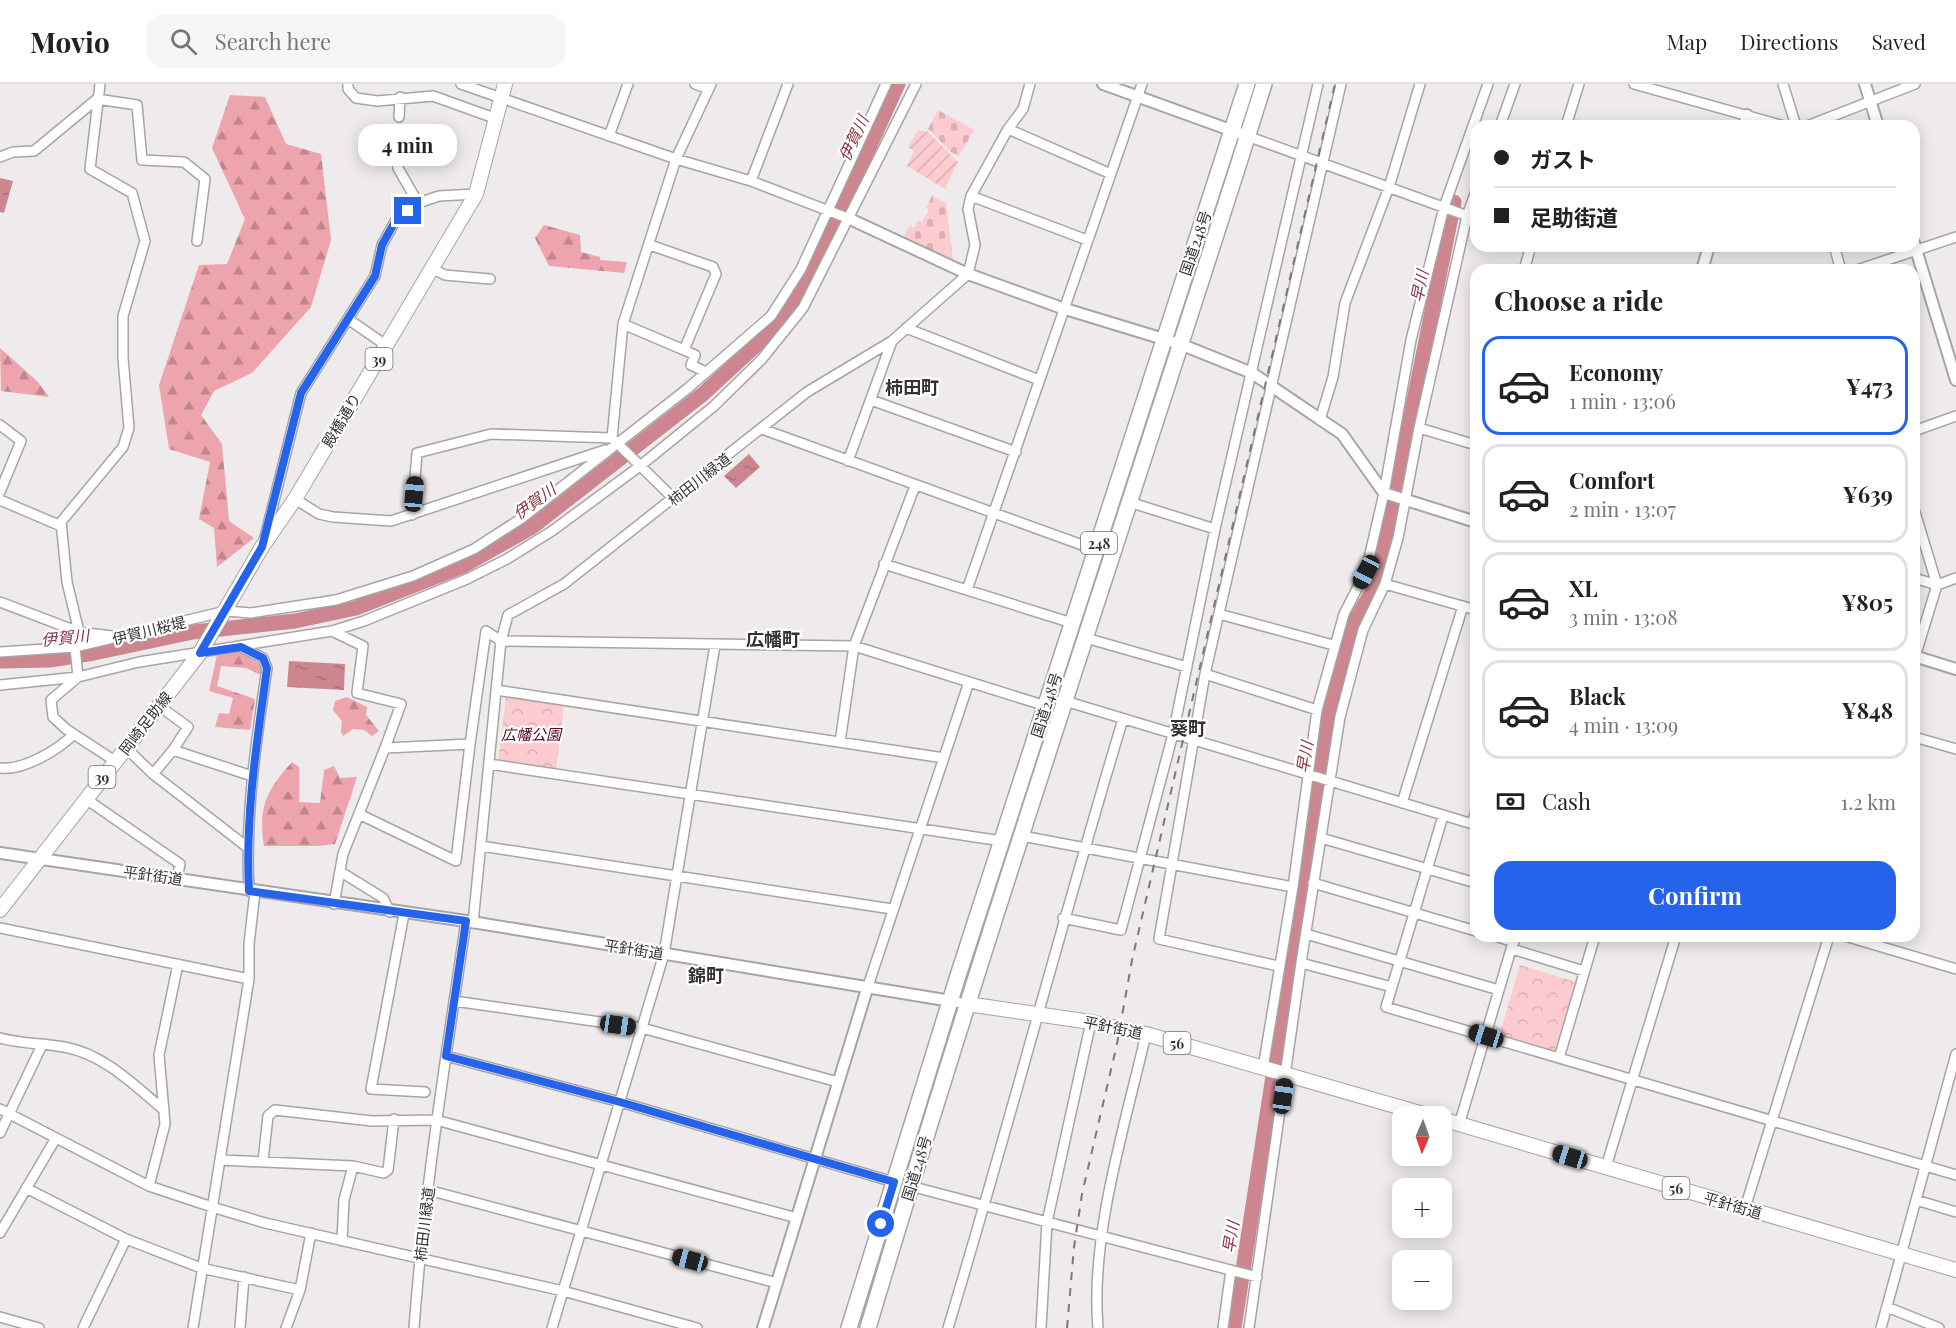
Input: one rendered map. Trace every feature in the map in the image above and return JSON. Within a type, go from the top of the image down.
[{"type":"highway","name":"国道248号","points":[[868,1328],[967,1004],[1180,344],[1240,134],[1247,84]]},
{"type":"highway","name":"国道248号","points":[[849,1328],[950,1001],[1162,340],[1240,134],[1264,84]]},
{"type":"main road","name":"殿橋通り","points":[[223,615],[262,547],[295,499],[387,346],[476,194],[505,84]]},
{"type":"main road","name":"岡崎足助線","points":[[0,910],[203,649],[223,615]]},
{"type":"main road","name":"平針街道","points":[[967,1004],[1091,1022],[1146,1034],[1263,1068]]},
{"type":"main road","name":"56","points":[[1263,1068],[1396,1106]]},
{"type":"main road","name":"平針街道","points":[[1452,1122],[1956,1270]]},
{"type":"street","points":[[79,632],[67,582],[61,526],[69,512],[123,447],[129,428],[123,358],[123,316],[145,241],[132,193],[90,169],[100,84]]},
{"type":"street","points":[[348,84],[348,89],[356,98],[377,101],[400,97],[433,96],[497,119]]},
{"type":"street","points":[[461,84],[828,209],[968,274],[1062,308],[1180,344],[1252,373],[1342,434],[1384,493],[1470,520]]},
{"type":"street","points":[[609,136],[628,84]]},
{"type":"street","points":[[614,443],[622,324],[650,245],[676,159],[710,87],[695,84]]},
{"type":"street","points":[[751,181],[788,84]]},
{"type":"street","name":"伊賀川桜堤","points":[[0,652],[75,647],[223,615],[336,600],[413,576],[474,549],[512,524],[706,372],[771,316],[801,270],[886,84]]},
{"type":"street","name":"伊賀川桜堤","points":[[0,685],[78,677],[203,649],[241,647],[332,631],[364,621],[467,579],[507,560],[552,531],[640,466],[714,406],[762,359],[804,308],[916,84]]},
{"type":"street","points":[[968,274],[975,245],[968,209],[971,196],[1008,129],[1023,109],[1030,84]]},
{"type":"street","points":[[1103,84],[1470,216]]},
{"type":"street","points":[[967,590],[1016,452],[1062,308],[1142,84]]},
{"type":"street","points":[[1063,918],[1121,930],[1173,734],[1215,530],[1318,84]]},
{"type":"street","points":[[1278,966],[1159,939],[1205,674],[1341,84]]},
{"type":"street","points":[[1320,420],[1334,377],[1345,303],[1389,187],[1420,84]]},
{"type":"street","points":[[1475,120],[1488,84]]},
{"type":"street","points":[[1502,120],[1515,84]]},
{"type":"street","points":[[1568,120],[1579,84]]},
{"type":"street","points":[[1634,84],[1742,120]]},
{"type":"street","points":[[1783,84],[1794,120]]},
{"type":"street","points":[[1865,84],[1876,120]]},
{"type":"street","points":[[1823,120],[1915,84]]},
{"type":"street","points":[[399,117],[400,97]]},
{"type":"street","points":[[0,157],[13,152],[34,152],[97,99],[137,105],[142,160],[184,162],[205,179],[197,241]]},
{"type":"street","points":[[1008,129],[1111,174]]},
{"type":"street","points":[[1263,1068],[1278,966],[1293,887],[1317,710],[1344,614],[1366,572],[1384,493],[1411,340],[1444,207],[1470,134]]},
{"type":"street","points":[[393,140],[398,168],[418,203]]},
{"type":"street","points":[[262,547],[301,393],[375,276],[382,245],[397,218],[418,203],[440,196],[476,194]]},
{"type":"street","points":[[971,196],[1087,240]]},
{"type":"street","points":[[1249,1328],[1301,963],[1340,717],[1363,630],[1385,584],[1419,428],[1470,225]]},
{"type":"street","points":[[1920,246],[1956,237]]},
{"type":"street","points":[[650,245],[713,267],[717,274],[684,350]]},
{"type":"street","points":[[1872,264],[1902,252]]},
{"type":"street","points":[[1917,252],[1956,380]]},
{"type":"street","points":[[433,269],[445,275],[490,279]]},
{"type":"street","name":"柿田川緑道","points":[[414,1328],[419,1258],[436,1120],[454,1001],[470,922],[501,641],[508,615],[546,597],[564,584],[807,392],[892,341],[968,274]]},
{"type":"street","points":[[348,319],[387,346]]},
{"type":"street","points":[[622,324],[695,355],[691,365],[706,372]]},
{"type":"street","points":[[906,328],[1039,380]]},
{"type":"street","points":[[848,461],[892,341]]},
{"type":"street","points":[[871,400],[1016,452]]},
{"type":"street","points":[[1920,429],[1956,416]]},
{"type":"street","points":[[0,425],[21,441],[0,492]]},
{"type":"street","points":[[1419,428],[1470,441]]},
{"type":"street","points":[[762,429],[1096,550]]},
{"type":"street","points":[[412,515],[417,453],[491,434],[614,443],[674,499]]},
{"type":"street","points":[[295,499],[319,514],[391,521],[614,443]]},
{"type":"street","points":[[840,742],[854,645],[915,486]]},
{"type":"street","points":[[0,500],[61,526]]},
{"type":"street","points":[[1129,502],[1215,530]]},
{"type":"street","points":[[1920,529],[1937,585],[1920,638]]},
{"type":"street","points":[[884,564],[1072,623]]},
{"type":"street","points":[[1920,580],[1937,585],[1956,578]]},
{"type":"street","points":[[1385,584],[1470,608]]},
{"type":"street","points":[[0,602],[79,632],[124,636]]},
{"type":"street","points":[[1402,803],[1463,606]]},
{"type":"street","points":[[1219,614],[1334,645]]},
{"type":"street","points":[[332,631],[363,646],[357,693],[401,704],[343,854],[342,872],[334,904]]},
{"type":"street","points":[[359,814],[456,861],[486,631],[501,641],[854,645],[1046,706]]},
{"type":"street","points":[[1086,638],[1187,668]]},
{"type":"street","points":[[552,1328],[664,954],[715,645]]},
{"type":"street","points":[[75,647],[78,677],[51,700],[53,717],[115,761]]},
{"type":"street","points":[[193,1328],[249,979],[252,891],[247,847],[252,776],[267,668],[263,658],[241,647]]},
{"type":"street","points":[[1920,659],[1956,669]]},
{"type":"street","points":[[1205,674],[1317,710]]},
{"type":"street","points":[[763,1328],[892,909],[969,682]]},
{"type":"street","points":[[496,690],[944,758]]},
{"type":"street","points":[[1065,701],[1470,824]]},
{"type":"street","points":[[153,774],[188,727],[159,706]]},
{"type":"street","points":[[948,1328],[985,1205],[1063,918],[1123,719]]},
{"type":"street","points":[[0,768],[9,769],[58,750],[74,734]]},
{"type":"street","points":[[1920,739],[1956,749]]},
{"type":"street","points":[[385,748],[470,744]]},
{"type":"street","points":[[126,748],[153,774],[247,847]]},
{"type":"street","points":[[173,750],[252,776]]},
{"type":"street","points":[[489,764],[1002,841]]},
{"type":"street","points":[[86,799],[180,864],[177,878]]},
{"type":"street","points":[[1443,816],[1386,1007],[1956,1175]]},
{"type":"street","points":[[1022,836],[1293,887]]},
{"type":"street","points":[[1321,838],[1470,881]]},
{"type":"street","points":[[480,846],[892,909]]},
{"type":"street","name":"平針街道","points":[[0,853],[177,878],[334,904],[470,922],[967,1004]]},
{"type":"street","points":[[342,872],[383,898],[390,912]]},
{"type":"street","points":[[1313,883],[1470,929]]},
{"type":"street","points":[[404,914],[371,1089],[425,1092]]},
{"type":"street","points":[[0,928],[249,979]]},
{"type":"street","points":[[1306,934],[1499,990]]},
{"type":"street","points":[[1460,1125],[1514,942],[1584,971]]},
{"type":"street","points":[[1559,1058],[1593,942]]},
{"type":"street","points":[[1606,1167],[1674,942]]},
{"type":"street","points":[[1745,1208],[1827,942]]},
{"type":"street","points":[[1865,942],[1956,969]]},
{"type":"street","points":[[1301,963],[1392,987]]},
{"type":"street","points":[[149,1186],[165,1124],[159,1055],[178,964]]},
{"type":"street","points":[[454,1001],[642,1028],[838,1082]]},
{"type":"street","points":[[1041,1328],[1047,1222],[1091,1022]]},
{"type":"street","points":[[1098,1328],[1097,1278],[1101,1236],[1146,1034]]},
{"type":"street","points":[[0,1038],[23,1044],[65,1047],[100,1060],[118,1071],[164,1110]]},
{"type":"street","points":[[0,1133],[42,1045]]},
{"type":"street","points":[[1881,1328],[1956,1054]]},
{"type":"street","points":[[446,1056],[620,1102],[894,1182]]},
{"type":"street","points":[[0,1109],[149,1186],[212,1207],[342,1241],[563,1292],[697,1328]]},
{"type":"street","points":[[263,1161],[268,1116],[275,1110],[372,1121],[436,1120],[797,1218]]},
{"type":"street","points":[[220,1160],[353,1166],[384,1173],[388,1170],[394,1119]]},
{"type":"street","points":[[0,1233],[3,1220],[26,1188],[56,1138]]},
{"type":"street","points":[[342,1241],[344,1200],[353,1166]]},
{"type":"street","points":[[910,1186],[1257,1277]]},
{"type":"street","points":[[26,1188],[126,1239],[201,1268],[300,1290]]},
{"type":"street","points":[[428,1190],[777,1283]]},
{"type":"street","points":[[1916,1200],[1956,1212]]},
{"type":"street","points":[[286,1328],[300,1290],[312,1233]]},
{"type":"street","points":[[83,1328],[126,1239]]},
{"type":"street","points":[[1223,1328],[1231,1270]]},
{"type":"street","points":[[240,1328],[244,1277]]},
{"type":"street","points":[[1887,1307],[1939,1328]]},
{"type":"street","points":[[0,1317],[21,1325],[39,1328]]},
{"type":"green space","points":[[230,95],[265,97],[286,144],[321,154],[331,240],[311,307],[252,373],[214,391],[201,415],[222,444],[229,521],[254,538],[217,567],[214,528],[199,519],[210,462],[169,449],[159,385],[199,265],[227,264],[245,219],[212,148]]},
{"type":"green space","points":[[938,110],[974,130],[959,156],[951,152],[928,129]]},
{"type":"green space","points":[[918,130],[928,132],[958,162],[945,189],[907,166],[914,151],[908,147]]},
{"type":"green space","points":[[932,196],[946,203],[953,260],[903,238],[910,225],[914,228],[918,220],[922,222],[929,210],[926,208]]},
{"type":"green space","points":[[544,225],[580,235],[581,252],[600,257],[600,260],[627,262],[624,273],[549,266],[535,238]]},
{"type":"green space","points":[[0,348],[37,381],[49,397],[1,391]]},
{"type":"green space","points":[[239,652],[262,665],[261,675],[246,668],[221,666],[217,686],[255,699],[250,730],[215,727],[219,713],[229,714],[233,698],[209,691],[217,655]]},
{"type":"green space","points":[[347,697],[367,707],[366,715],[379,731],[372,736],[364,730],[353,729],[343,736],[342,721],[333,710],[335,701]]},
{"type":"green space","name":"広幡公園","points":[[506,698],[564,706],[556,770],[498,762]]},
{"type":"green space","points":[[292,762],[299,767],[299,802],[320,803],[324,770],[334,766],[340,778],[357,777],[335,844],[264,846],[262,820],[266,800],[276,782]]},
{"type":"green space","points":[[1520,965],[1576,982],[1555,1053],[1499,1037]]},
{"type":"water","points":[[0,178],[13,181],[4,213],[0,212]]},
{"type":"water","points":[[749,454],[760,467],[736,488],[724,476]]},
{"type":"water","points":[[289,661],[345,664],[344,690],[287,687]]},
{"type":"waterway","name":"伊賀川","points":[[0,661],[50,660],[193,632],[295,621],[356,608],[463,566],[532,527],[703,394],[765,337],[791,307],[812,272],[898,84]]},
{"type":"waterway","name":"早川","points":[[1234,1328],[1329,715],[1351,627],[1377,584],[1454,202]]},
{"type":"railway","points":[[1067,1328],[1074,1247],[1082,1194],[1117,1044],[1132,960],[1335,84]]},
{"type":"district","name":"柿田町","points":[[912,387]]},
{"type":"district","name":"広幡町","points":[[773,639]]},
{"type":"district","name":"葵町","points":[[1188,728]]},
{"type":"district","name":"錦町","points":[[706,975]]},
{"type":"route","points":[[408,211],[397,218],[382,245],[375,276],[316,365],[301,393],[262,547],[200,653],[241,647],[263,658],[267,668],[252,776],[247,847],[249,891],[466,921],[446,1056],[620,1102],[894,1182],[881,1224]]}]
